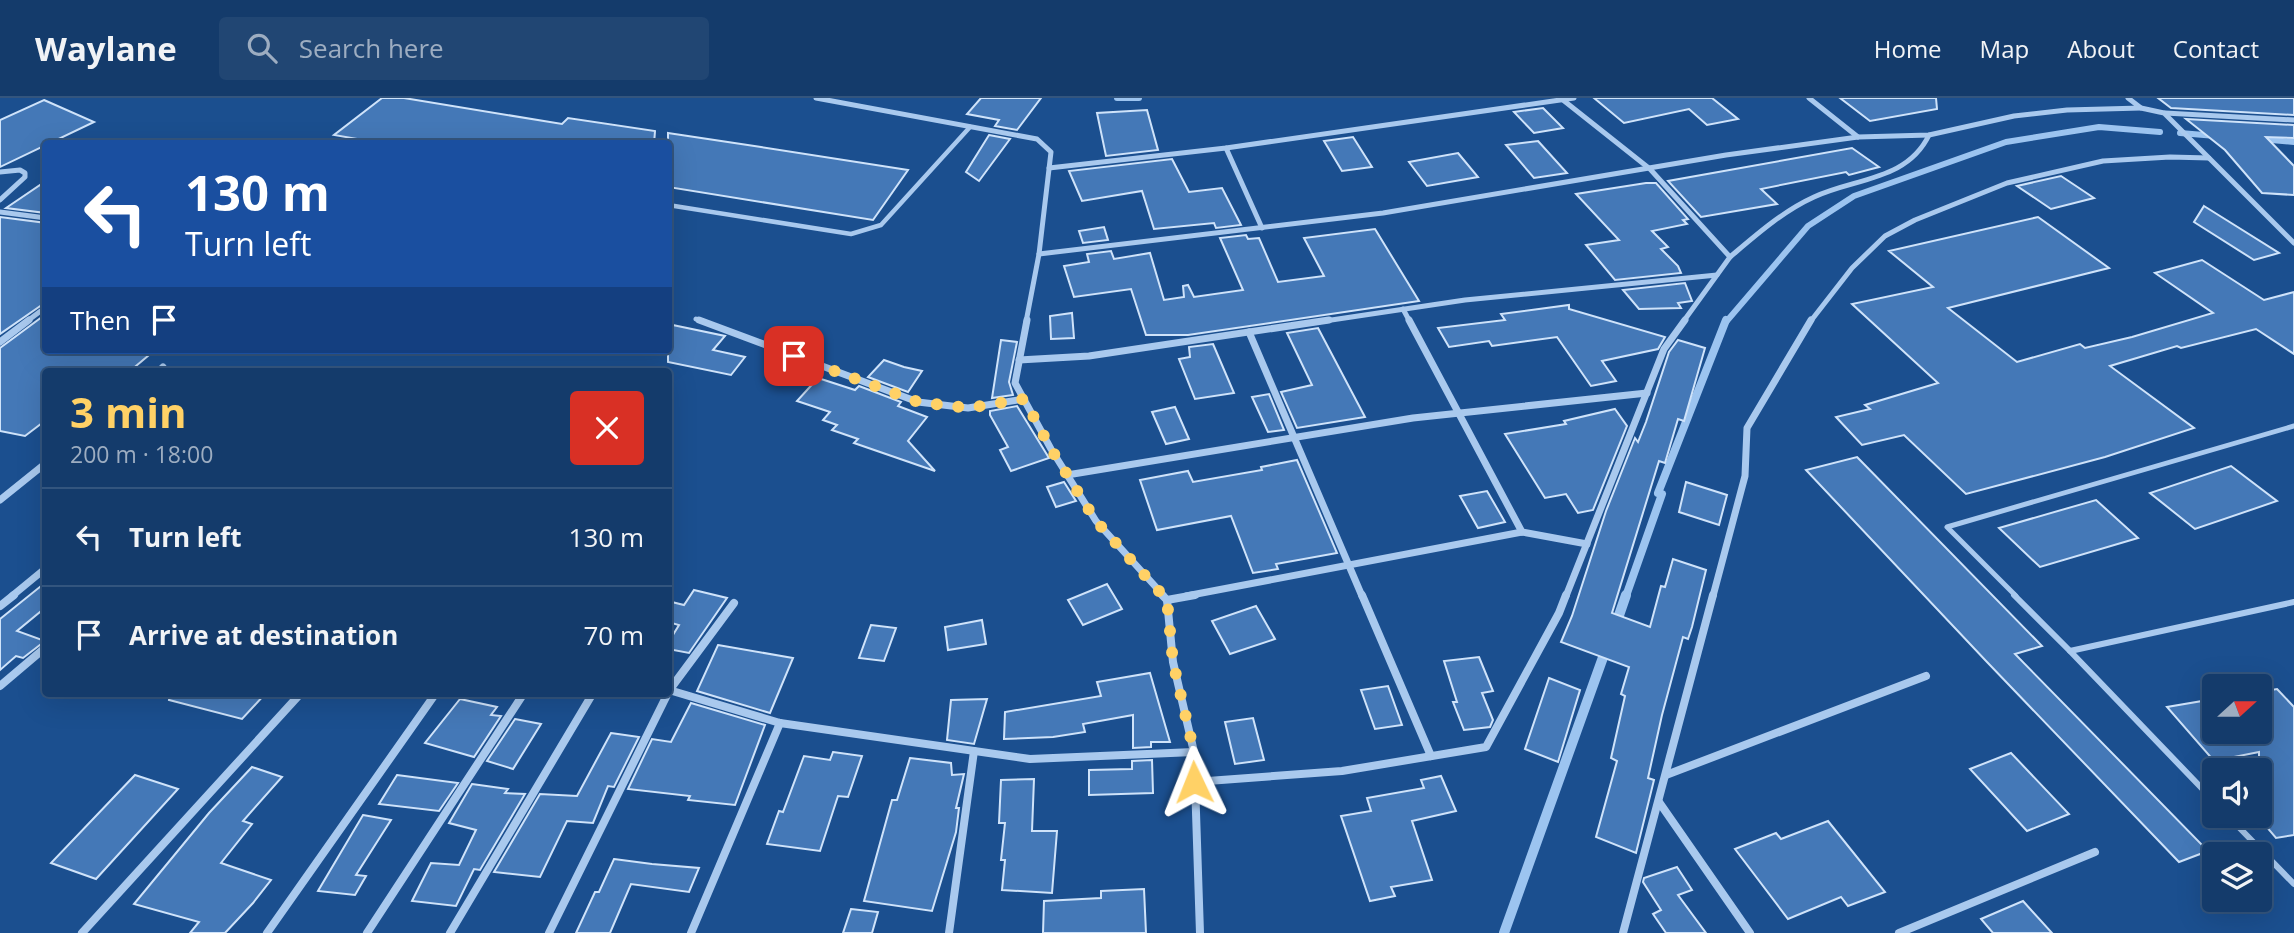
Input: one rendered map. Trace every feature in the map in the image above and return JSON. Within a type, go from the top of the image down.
[{"type":"street","points":[[816,98],[1037,139],[1051,152],[1039,254],[1015,383],[1096,521],[1167,600],[1173,662],[1194,752],[1200,933]]},
{"type":"street","points":[[1049,168],[1226,148],[1574,98]]},
{"type":"street","points":[[1809,98],[1858,137]]},
{"type":"street","points":[[2128,98],[2141,108]]},
{"type":"street","points":[[1563,100],[1650,169],[1730,257]]},
{"type":"street","points":[[1039,254],[1383,212],[1726,155],[1858,137],[1928,135],[2014,116],[2067,110],[2141,108],[2164,113],[2294,120]]},
{"type":"street","points":[[2164,113],[2294,243]]},
{"type":"street","points":[[1194,782],[1342,771],[1486,747],[1559,614],[1664,349],[1730,257],[1769,224],[1814,197],[1888,172],[1909,160],[1920,153],[1928,135]]},
{"type":"street","points":[[1226,148],[1262,228]]},
{"type":"street","points":[[1623,933],[1745,476],[1747,428],[1817,311],[1852,268],[1885,236],[1915,220],[2007,183],[2103,161],[2170,157],[2209,158]]},
{"type":"street","points":[[0,172],[20,170],[26,177],[0,200]]},
{"type":"street","points":[[0,212],[42,217]]},
{"type":"street","points":[[1019,360],[1089,356],[1465,300],[1717,275]]},
{"type":"street","points":[[1403,309],[1522,533]]},
{"type":"street","points":[[0,342],[42,310]]},
{"type":"street","points":[[696,319],[918,402],[968,408],[1024,399]]},
{"type":"street","points":[[1250,332],[1431,756]]},
{"type":"street","points":[[1068,475],[1413,418],[1647,393]]},
{"type":"street","points":[[0,500],[42,466]]},
{"type":"street","points":[[1167,600],[1522,533],[1587,544]]},
{"type":"street","points":[[0,607],[42,571]]},
{"type":"street","points":[[672,688],[734,603]]},
{"type":"street","points":[[0,686],[42,650]]},
{"type":"street","points":[[1666,775],[1926,676]]},
{"type":"street","points":[[672,693],[780,723],[1030,759],[1194,752]]},
{"type":"street","points":[[82,933],[297,697]]},
{"type":"street","points":[[267,933],[433,697]]},
{"type":"street","points":[[368,933],[521,697]]},
{"type":"street","points":[[450,933],[591,697]]},
{"type":"street","points":[[549,933],[642,739],[666,697]]},
{"type":"street","points":[[691,933],[780,723]]},
{"type":"street","points":[[949,933],[974,751]]},
{"type":"street","points":[[1659,802],[1750,933]]},
{"type":"street","points":[[1899,933],[2095,852]]},
{"type":"lane","points":[[672,206],[831,232],[863,233],[881,225],[970,127]]},
{"type":"lane","points":[[2202,788],[2070,650],[1947,527],[2294,426]]},
{"type":"lane","points":[[2070,650],[2294,602]]},
{"type":"lane","points":[[2240,828],[2294,884]]},
{"type":"building","points":[[382,98],[404,98],[562,124],[568,118],[655,131],[654,140],[363,140],[334,135]]},
{"type":"building","points":[[981,98],[1041,98],[1017,130],[995,126],[999,120],[967,114]]},
{"type":"building","points":[[1594,98],[1712,98],[1738,119],[1707,125],[1689,109],[1624,123]]},
{"type":"building","points":[[1840,98],[1936,98],[1937,109],[1870,121]]},
{"type":"building","points":[[2158,98],[2294,98],[2294,115],[2171,108]]},
{"type":"building","points":[[44,100],[94,122],[56,140],[42,140],[42,147],[0,167],[0,120]]},
{"type":"building","points":[[1543,108],[1563,128],[1534,133],[1514,112]]},
{"type":"building","points":[[1147,110],[1158,150],[1106,156],[1097,113]]},
{"type":"building","points":[[2186,119],[2294,125],[2294,138],[2266,137],[2294,166],[2294,195],[2262,193],[2225,150]]},
{"type":"building","points":[[668,133],[908,170],[873,220],[672,188],[672,140],[668,140]]},
{"type":"building","points":[[989,135],[1010,139],[979,181],[966,172]]},
{"type":"building","points":[[1353,137],[1372,167],[1342,171],[1324,141]]},
{"type":"building","points":[[1538,141],[1567,173],[1534,178],[1506,145]]},
{"type":"building","points":[[1852,148],[1879,167],[1849,175],[1846,172],[1761,189],[1777,204],[1701,217],[1668,181]]},
{"type":"building","points":[[1458,153],[1478,177],[1427,186],[1409,162]]},
{"type":"building","points":[[1172,159],[1189,192],[1222,188],[1241,225],[1216,228],[1214,223],[1154,229],[1142,191],[1082,201],[1069,171]]},
{"type":"building","points":[[2061,176],[2094,198],[2051,209],[2017,186]]},
{"type":"building","points":[[1656,183],[1688,219],[1683,220],[1687,224],[1652,231],[1668,247],[1661,249],[1678,266],[1681,273],[1615,280],[1586,245],[1619,240],[1576,194]]},
{"type":"building","points":[[42,184],[42,212],[6,208]]},
{"type":"building","points":[[2204,206],[2279,253],[2254,260],[2194,222]]},
{"type":"building","points":[[0,217],[42,222],[42,305],[0,334]]},
{"type":"building","points":[[2038,217],[2109,268],[1948,308],[2017,362],[2080,344],[2085,348],[2132,337],[2213,313],[2155,273],[2202,260],[2264,300],[2294,292],[2294,354],[2256,329],[2181,348],[2177,346],[2110,366],[2194,428],[2105,457],[1966,494],[1904,435],[1862,445],[1836,417],[1870,409],[1865,405],[1938,383],[1852,304],[1933,287],[1889,251]]},
{"type":"building","points":[[1104,227],[1108,240],[1083,243],[1079,231]]},
{"type":"building","points":[[1375,229],[1419,301],[1188,335],[1146,335],[1131,289],[1074,297],[1064,266],[1089,262],[1087,254],[1111,251],[1114,259],[1150,253],[1164,300],[1184,297],[1183,286],[1188,285],[1194,297],[1243,290],[1220,238],[1246,235],[1248,239],[1259,238],[1278,282],[1324,276],[1304,238]]},
{"type":"building","points":[[1685,283],[1692,301],[1678,303],[1681,308],[1639,309],[1623,290]]},
{"type":"building","points":[[1569,305],[1569,309],[1665,337],[1658,349],[1602,361],[1616,381],[1591,386],[1557,337],[1492,346],[1489,341],[1449,347],[1438,328],[1505,320],[1501,314]]},
{"type":"building","points":[[1072,313],[1074,338],[1051,339],[1050,316]]},
{"type":"building","points":[[42,317],[42,354],[150,354],[134,368],[42,368],[42,423],[25,436],[0,431],[0,348]]},
{"type":"building","points":[[672,325],[725,336],[713,350],[745,357],[731,375],[668,362],[668,354],[672,354]]},
{"type":"building","points":[[1318,328],[1365,417],[1297,428],[1281,392],[1312,385],[1287,333]]},
{"type":"building","points":[[1001,340],[1017,342],[1009,382],[1013,395],[992,398]]},
{"type":"building","points":[[1678,340],[1705,348],[1684,421],[1678,419],[1665,463],[1659,461],[1612,613],[1650,627],[1661,586],[1665,587],[1673,559],[1706,570],[1692,627],[1688,639],[1683,637],[1662,715],[1648,778],[1654,780],[1636,853],[1596,837],[1617,761],[1611,758],[1625,696],[1621,694],[1629,667],[1561,642],[1606,511],[1635,438],[1638,442],[1646,422],[1669,352]]},
{"type":"building","points":[[1213,344],[1234,393],[1195,399],[1179,359],[1190,357],[1189,347]]},
{"type":"building","points":[[884,360],[922,371],[908,392],[868,377]]},
{"type":"building","points":[[818,378],[855,390],[859,386],[901,402],[898,406],[927,417],[908,441],[935,471],[854,443],[858,439],[832,430],[837,425],[823,420],[830,412],[797,401]]},
{"type":"building","points":[[1269,394],[1284,430],[1268,432],[1252,397]]},
{"type":"building","points":[[1017,406],[1049,458],[1011,471],[1000,450],[1008,447],[990,411]]},
{"type":"building","points":[[1175,407],[1189,439],[1166,444],[1152,412]]},
{"type":"building","points":[[1615,409],[1627,426],[1593,510],[1578,513],[1566,494],[1545,498],[1505,434],[1566,424],[1564,421]]},
{"type":"building","points":[[1857,457],[2042,646],[2015,654],[2202,845],[2202,853],[2179,862],[1806,470]]},
{"type":"building","points":[[1297,460],[1337,553],[1276,564],[1278,569],[1253,573],[1231,516],[1157,530],[1140,480],[1188,471],[1193,482],[1262,470],[1261,467]]},
{"type":"building","points":[[2231,466],[2277,501],[2195,529],[2150,493]]},
{"type":"building","points":[[1064,482],[1076,501],[1056,507],[1047,487]]},
{"type":"building","points":[[1686,482],[1727,495],[1719,525],[1679,512]]},
{"type":"building","points":[[1487,491],[1505,522],[1478,528],[1460,496]]},
{"type":"building","points":[[2096,500],[2138,538],[2040,567],[1999,528]]},
{"type":"building","points":[[1107,584],[1122,609],[1083,625],[1068,600]]},
{"type":"building","points":[[42,585],[42,610],[17,631],[42,640],[42,643],[23,658],[16,656],[0,670],[0,619]]},
{"type":"building","points":[[694,590],[727,598],[689,653],[672,650],[672,636],[679,625],[672,623],[672,602],[684,605]]},
{"type":"building","points":[[1256,606],[1275,639],[1230,654],[1212,621]]},
{"type":"building","points":[[982,620],[986,644],[948,650],[945,627]]},
{"type":"building","points":[[871,625],[896,628],[884,661],[859,658]]},
{"type":"building","points":[[718,645],[793,658],[770,713],[697,691]]},
{"type":"building","points":[[1479,657],[1493,691],[1482,693],[1493,720],[1490,727],[1464,730],[1453,702],[1457,702],[1444,661]]},
{"type":"building","points":[[1150,673],[1170,742],[1151,742],[1151,747],[1133,748],[1133,715],[1083,724],[1085,732],[1053,737],[1004,739],[1005,712],[1101,696],[1097,682]]},
{"type":"building","points":[[1549,678],[1580,690],[1558,762],[1525,749]]},
{"type":"building","points":[[1388,686],[1402,725],[1375,729],[1361,690]]},
{"type":"building","points":[[2277,689],[2294,707],[2294,835],[2276,838],[2268,828],[2272,828],[2272,758],[2259,758],[2259,752],[2229,758],[2211,758],[2167,707],[2202,701],[2202,744],[2272,744],[2272,690]]},
{"type":"building","points":[[169,697],[262,697],[242,719],[169,700]]},
{"type":"building","points":[[460,699],[497,707],[491,715],[501,716],[474,757],[425,743]]},
{"type":"building","points":[[987,699],[974,744],[947,740],[951,700]]},
{"type":"building","points":[[691,703],[765,725],[735,805],[688,800],[690,796],[628,789],[652,739],[671,742]]},
{"type":"building","points":[[1253,718],[1264,760],[1235,764],[1225,722]]},
{"type":"building","points":[[515,719],[541,724],[513,769],[487,761]]},
{"type":"building","points":[[611,733],[639,737],[614,787],[608,786],[593,823],[567,821],[540,877],[494,872],[540,794],[577,796]]},
{"type":"building","points":[[833,752],[862,756],[848,797],[838,796],[820,851],[767,844],[779,811],[783,812],[804,756],[830,760]]},
{"type":"building","points":[[2011,753],[2069,814],[2027,831],[1970,769]]},
{"type":"building","points":[[910,758],[951,763],[952,775],[964,774],[956,808],[959,808],[956,832],[932,911],[864,901],[892,800],[897,800]]},
{"type":"building","points":[[1152,760],[1153,793],[1089,795],[1089,770],[1132,769],[1132,761]]},
{"type":"building","points":[[252,767],[282,777],[243,821],[252,824],[221,863],[271,880],[253,903],[225,933],[190,933],[199,922],[134,904],[209,813]]},
{"type":"building","points":[[135,775],[178,789],[96,879],[51,863]]},
{"type":"building","points":[[397,775],[458,783],[439,811],[379,804]]},
{"type":"building","points":[[1441,776],[1456,811],[1412,821],[1432,880],[1391,887],[1395,896],[1370,901],[1341,816],[1371,811],[1367,798],[1424,788],[1421,780]]},
{"type":"building","points":[[1034,779],[1032,831],[1057,831],[1052,893],[1002,890],[1005,860],[1001,860],[1005,823],[999,823],[1001,780]]},
{"type":"building","points":[[472,784],[508,789],[505,793],[525,794],[480,870],[474,869],[456,906],[412,901],[431,863],[459,865],[476,830],[449,823]]},
{"type":"building","points":[[363,815],[391,820],[356,875],[366,876],[355,895],[318,891]]},
{"type":"building","points":[[1828,821],[1885,892],[1848,906],[1841,897],[1788,919],[1735,849],[1776,833],[1781,839]]},
{"type":"building","points":[[614,859],[699,868],[689,892],[631,884],[610,933],[576,933]]},
{"type":"building","points":[[1677,867],[1692,890],[1678,895],[1706,933],[1666,933],[1653,914],[1661,910],[1643,882],[1644,878]]},
{"type":"building","points":[[1144,889],[1146,933],[1043,933],[1044,901],[1101,898],[1101,891]]},
{"type":"building","points":[[2023,901],[2052,933],[1993,933],[1981,919]]},
{"type":"building","points":[[851,909],[878,912],[872,933],[843,933]]},
{"type":"waterway","points":[[1117,98],[1139,98]]},
{"type":"waterway","points":[[1726,322],[1808,226],[1854,196],[2006,142],[2099,127],[2160,132]]},
{"type":"waterway","points":[[2180,133],[2216,136]]},
{"type":"waterway","points":[[2260,139],[2294,142]]},
{"type":"waterway","points":[[1626,596],[1662,494],[1658,493],[1726,320]]},
{"type":"waterway","points":[[1616,624],[1626,595]]},
{"type":"waterway","points":[[1504,933],[1606,649]]},
{"type":"route","points":[[794,356],[918,402],[968,408],[1024,399],[1051,449],[1096,521],[1167,600],[1173,662],[1194,752],[1194,782]]}]
